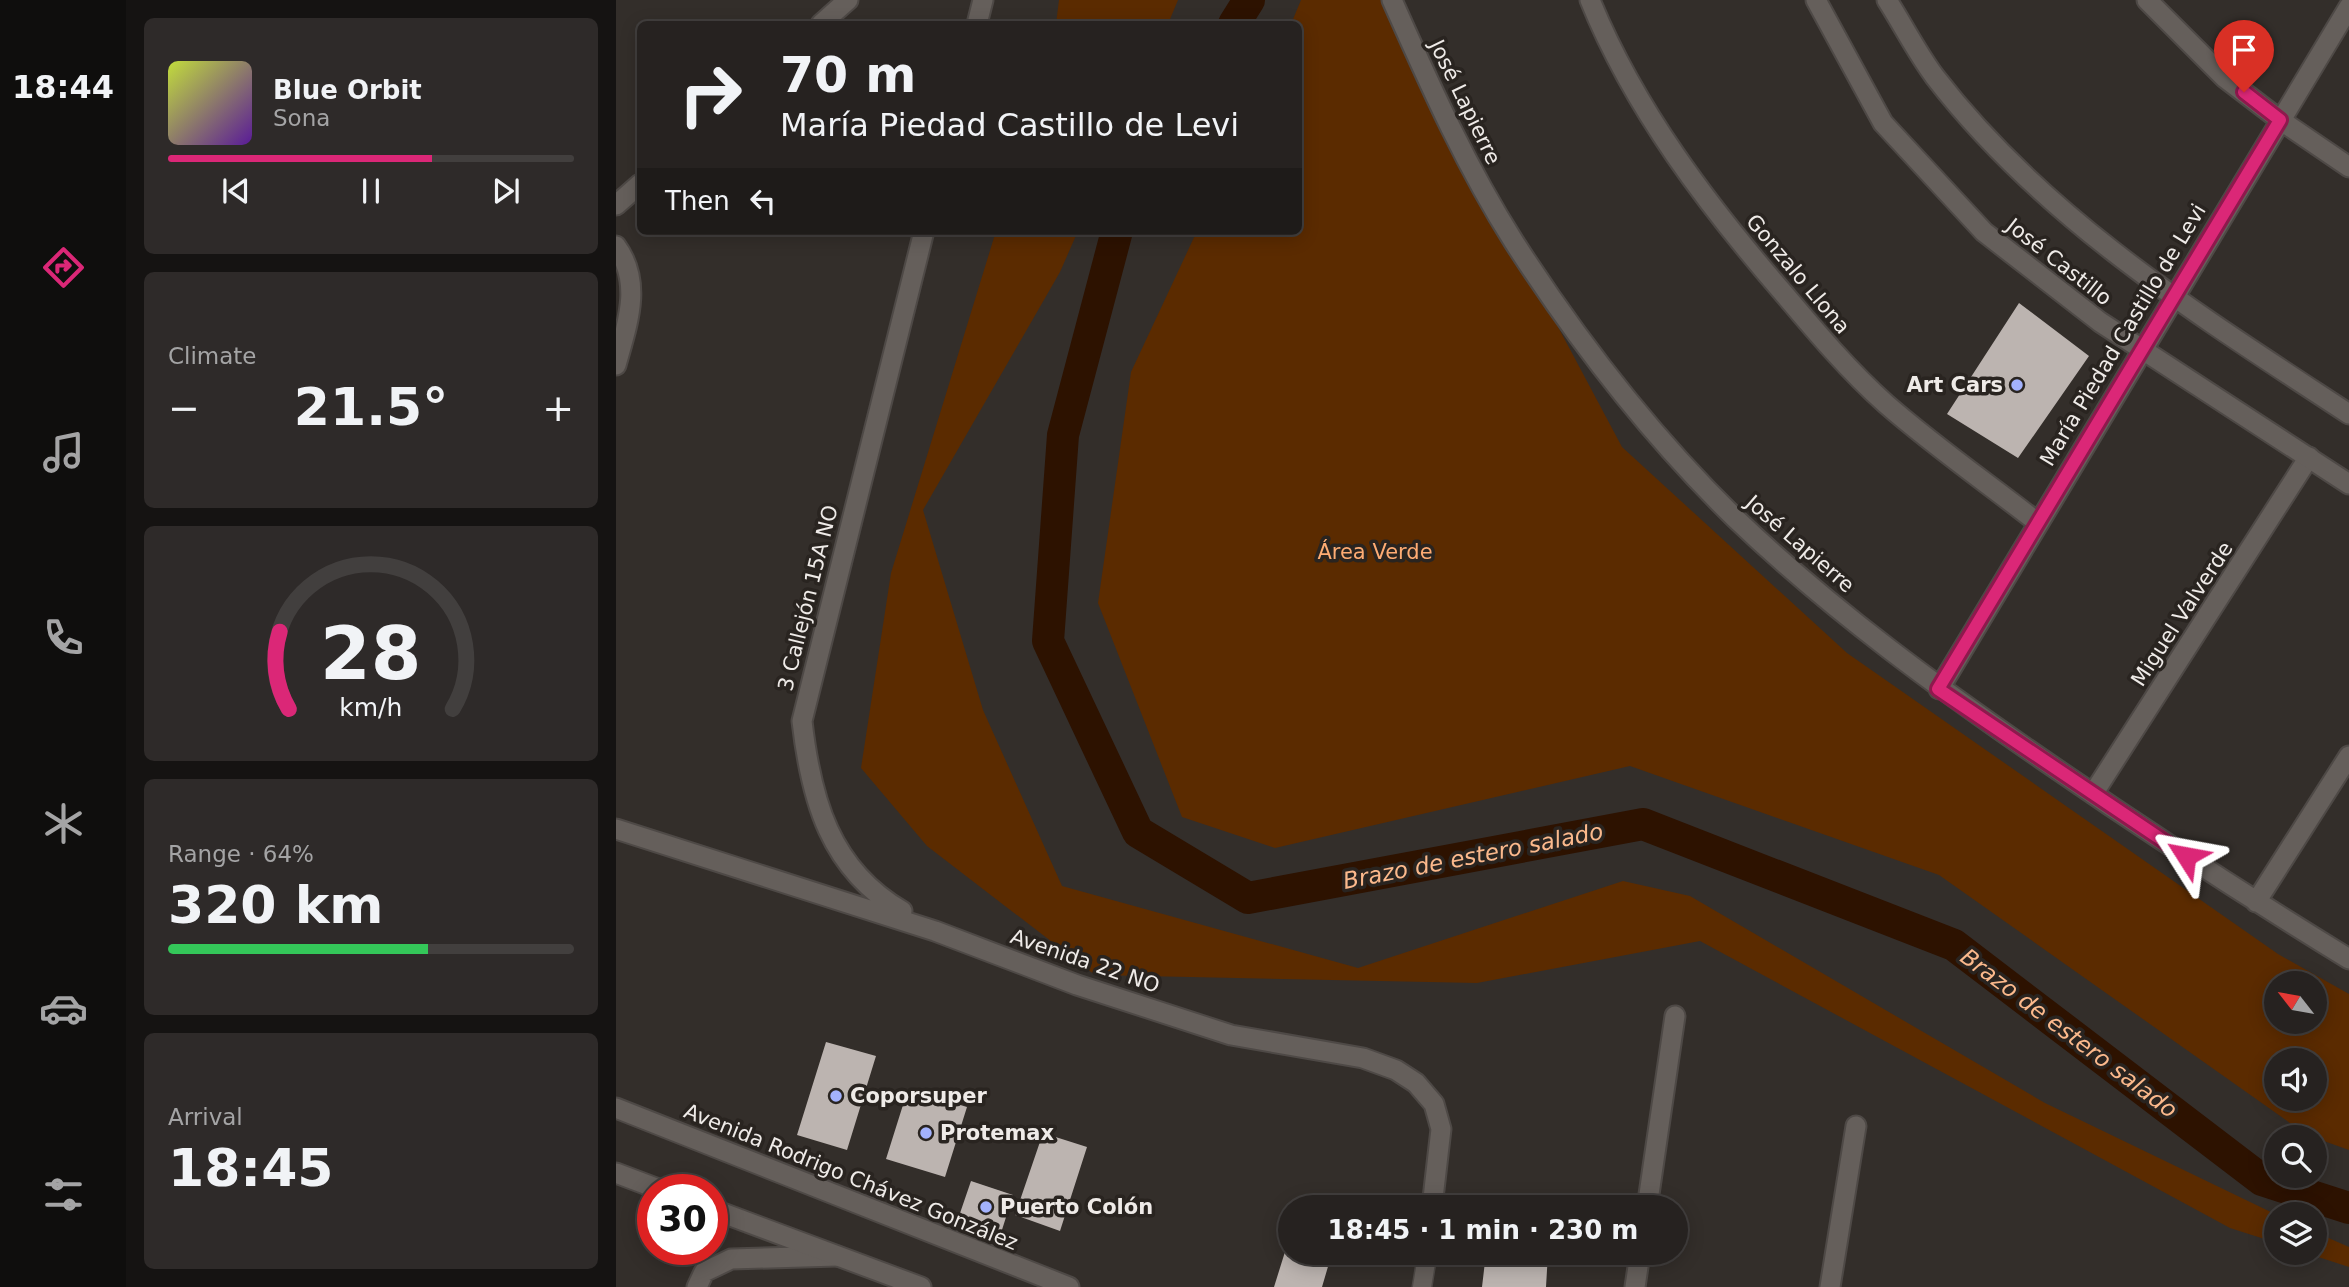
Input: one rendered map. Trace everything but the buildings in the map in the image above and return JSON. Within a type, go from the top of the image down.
[{"type":"street","points":[[824,21],[848,0]]},
{"type":"street","points":[[978,21],[983,0]]},
{"type":"street","name":"José Lapierre","points":[[1392,0],[1452,136],[1507,230],[1584,343],[1617,386],[1734,516],[1805,580],[1938,689],[2256,902],[2349,959]]},
{"type":"street","name":"Gonzalo Llona","points":[[1590,0],[1620,67],[1647,112],[1740,242],[1800,313],[1887,405],[2037,522]]},
{"type":"street","name":"José Castillo","points":[[1816,0],[1883,123],[1984,232],[2100,323],[2349,484]]},
{"type":"street","name":"José Castillo","points":[[1887,0],[1934,76],[2031,184],[2172,298],[2349,414]]},
{"type":"street","points":[[2147,0],[2225,78],[2349,167]]},
{"type":"street","name":"María Piedad Castillo de Levi","points":[[1938,689],[2349,7]]},
{"type":"street","points":[[616,205],[637,187]]},
{"type":"street","name":"3 Callejón 15A NO","points":[[923,235],[802,722],[808,775],[823,822],[852,871],[875,895],[935,931]]},
{"type":"street","points":[[616,246],[628,261],[632,305],[616,365]]},
{"type":"street","name":"Miguel Valverde","points":[[2093,794],[2309,457]]},
{"type":"street","points":[[2256,902],[2349,756]]},
{"type":"street","name":"Avenida 22 NO","points":[[616,829],[935,931],[1077,985],[1231,1035],[1363,1059],[1396,1070],[1416,1083],[1434,1104],[1441,1129],[1433,1195]]},
{"type":"street","points":[[1649,1195],[1675,1016]]},
{"type":"street","name":"Avenida Rodrigo Chávez González","points":[[616,1108],[1069,1287]]},
{"type":"street","points":[[1830,1287],[1856,1126]]},
{"type":"street","points":[[616,1173],[637,1181]]},
{"type":"street","points":[[728,1215],[922,1287]]},
{"type":"street","points":[[697,1287],[704,1272],[731,1259],[837,1256]]},
{"type":"street","points":[[1635,1287],[1638,1265]]},
{"type":"lane","points":[[1422,1287],[1426,1265]]},
{"type":"green space","points":[[1059,0],[1178,0],[1169,21],[1056,21]]},
{"type":"green space","name":"Área Verde","points":[[1301,0],[1384,0],[1622,447],[1847,653],[2278,954],[2308,971],[2264,971],[2264,1034],[2328,1034],[2328,982],[2349,994],[2349,1150],[2327,1142],[2327,1125],[2293,1125],[2273,1111],[2327,1111],[2327,1048],[2264,1048],[2264,1105],[1939,875],[1630,766],[1275,848],[1182,817],[1098,603],[1131,372],[1195,235],[1302,235],[1302,21],[1292,21]]},
{"type":"green space","points":[[995,235],[1076,235],[1060,272],[923,510],[983,710],[1062,886],[1358,968],[1623,881],[1690,896],[2045,1103],[2264,1209],[2264,1239],[2230,1228],[1700,941],[1477,983],[1095,975],[927,846],[861,768],[891,573]]},
{"type":"green space","points":[[2327,1237],[2349,1247],[2349,1267],[2327,1260]]},
{"type":"waterway","name":"Brazo de estero salado","points":[[1236,21],[1249,0]]},
{"type":"waterway","name":"Brazo de estero salado","points":[[1116,235],[1063,435],[1048,641],[1138,832],[1248,898],[1643,824],[1954,945],[2262,1180],[2349,1208]]},
{"type":"place","name":"Art Cars","points":[[2017,385]]},
{"type":"place","name":"Coporsuper","points":[[836,1096]]},
{"type":"place","name":"Protemax","points":[[926,1133]]},
{"type":"place","name":"Puerto Colón","points":[[986,1207]]},
{"type":"route","points":[[2186,856],[1938,689],[2280,120],[2244,92]]}]
